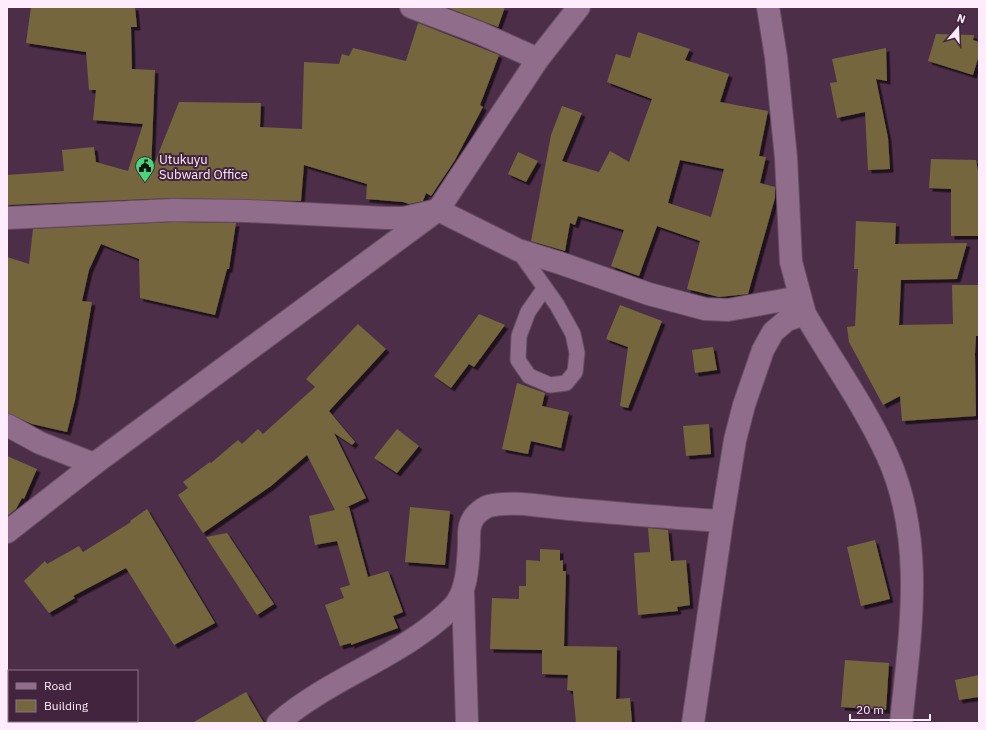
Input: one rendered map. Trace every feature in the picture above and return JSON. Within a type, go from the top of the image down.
[{"type":"street","points":[[411,7],[480,33],[538,59]]},
{"type":"street","points":[[7,532],[94,464],[438,210],[538,59],[579,7]]},
{"type":"street","points":[[768,7],[776,57],[785,144],[791,262],[802,306],[868,417],[888,456],[901,494],[909,527],[912,558],[909,641],[901,723]]},
{"type":"street","points":[[7,218],[173,210],[248,211],[404,218],[438,210],[518,250],[560,262],[648,294],[705,309],[728,310],[802,306]]},
{"type":"street","points":[[693,723],[722,521],[735,440],[744,405],[763,350],[773,332],[802,306]]},
{"type":"street","points":[[7,425],[40,443],[94,464]]},
{"type":"street","points":[[466,723],[462,593],[468,558],[469,528],[473,518],[488,506],[502,504],[538,506],[654,518],[722,521]]},
{"type":"street","points":[[278,723],[309,701],[427,630],[454,607],[462,593]]},
{"type":"lane","points":[[518,250],[544,289],[557,305],[573,334],[577,353],[574,372],[566,383],[550,385],[529,376],[518,360],[519,336],[528,312],[544,289]]},
{"type":"building","points":[[31,7],[135,7],[137,27],[131,27],[132,69],[155,70],[151,172],[179,102],[261,103],[260,127],[302,129],[304,62],[339,64],[342,54],[349,56],[353,48],[406,61],[418,23],[499,55],[480,105],[483,107],[455,160],[431,196],[426,193],[423,201],[409,204],[403,202],[366,199],[367,184],[304,165],[301,201],[172,198],[7,205],[7,175],[64,171],[62,150],[94,147],[96,162],[128,171],[143,124],[93,120],[96,90],[89,90],[86,52],[26,43]]},
{"type":"building","points":[[446,7],[505,7],[498,27]]},
{"type":"building","points":[[638,32],[690,49],[685,60],[729,74],[720,102],[768,111],[759,156],[766,157],[760,183],[775,187],[775,198],[748,294],[719,297],[687,289],[700,241],[657,226],[639,276],[611,266],[624,230],[578,216],[575,225],[570,223],[565,251],[531,241],[551,135],[562,106],[582,113],[562,161],[599,172],[610,151],[629,162],[652,99],[607,82],[616,54],[630,58]],"holes":[[[680,160],[724,169],[711,217],[668,203]]]},
{"type":"building","points":[[936,34],[974,35],[973,40],[979,42],[979,55],[973,75],[928,61]]},
{"type":"building","points":[[886,48],[887,81],[876,79],[888,138],[890,169],[868,170],[865,112],[837,118],[830,83],[837,82],[832,59]]},
{"type":"building","points":[[518,152],[538,161],[526,182],[508,174]]},
{"type":"building","points":[[931,159],[976,160],[979,176],[978,236],[951,236],[951,189],[929,188]]},
{"type":"building","points":[[856,221],[896,223],[895,244],[967,243],[957,279],[901,280],[899,325],[953,324],[952,285],[979,285],[979,336],[976,336],[975,354],[976,416],[902,421],[900,396],[883,405],[849,342],[847,327],[855,326],[858,269],[854,269]]},
{"type":"building","points":[[173,222],[236,223],[229,269],[227,269],[215,315],[140,298],[139,259],[101,244],[89,270],[82,301],[92,302],[75,400],[67,432],[32,424],[7,413],[7,257],[29,264],[33,229]]},
{"type":"building","points":[[620,305],[662,321],[628,408],[620,406],[628,347],[606,339]]},
{"type":"building","points":[[479,314],[505,325],[474,367],[469,364],[451,388],[434,376]]},
{"type":"building","points":[[358,324],[386,349],[329,411],[355,442],[352,445],[334,433],[366,498],[345,508],[349,507],[368,577],[388,571],[403,612],[393,616],[398,628],[351,645],[351,643],[340,646],[325,605],[344,598],[340,588],[350,585],[337,541],[315,545],[309,516],[335,510],[307,455],[271,486],[203,533],[178,495],[188,488],[183,482],[210,462],[211,463],[238,440],[242,444],[258,429],[263,434],[315,387],[306,379]]},
{"type":"building","points":[[713,347],[717,370],[695,373],[692,350]]},
{"type":"building","points":[[517,383],[545,393],[542,406],[569,412],[561,448],[531,441],[528,454],[502,449]]},
{"type":"building","points":[[709,424],[711,454],[686,456],[683,426]]},
{"type":"building","points":[[397,429],[419,446],[397,473],[374,458]]},
{"type":"building","points":[[7,456],[37,469],[24,499],[22,498],[16,509],[7,516]]},
{"type":"building","points":[[410,507],[450,511],[445,565],[405,562]]},
{"type":"building","points":[[147,509],[215,623],[174,645],[126,568],[73,596],[75,598],[49,613],[24,581],[45,561],[47,564],[79,546],[83,552],[131,522],[130,521]]},
{"type":"building","points":[[648,528],[668,530],[671,561],[686,560],[690,605],[677,607],[678,611],[638,615],[634,553],[650,552]]},
{"type":"building","points":[[227,533],[274,604],[257,615],[206,537]]},
{"type":"building","points":[[875,540],[890,599],[861,606],[847,547]]},
{"type":"building","points":[[540,549],[560,550],[560,561],[563,560],[563,571],[566,571],[564,646],[617,647],[616,699],[630,698],[632,723],[576,723],[573,691],[567,690],[568,675],[542,674],[542,650],[490,649],[492,598],[519,599],[519,586],[526,586],[526,560],[540,561]]},
{"type":"building","points":[[845,660],[889,663],[886,710],[841,707]]},
{"type":"building","points":[[979,675],[979,697],[959,700],[955,680]]},
{"type":"building","points":[[246,692],[264,723],[192,723]]},
{"type":"place","name":"Utukuyu Subward Office","points":[[145,183]]}]
